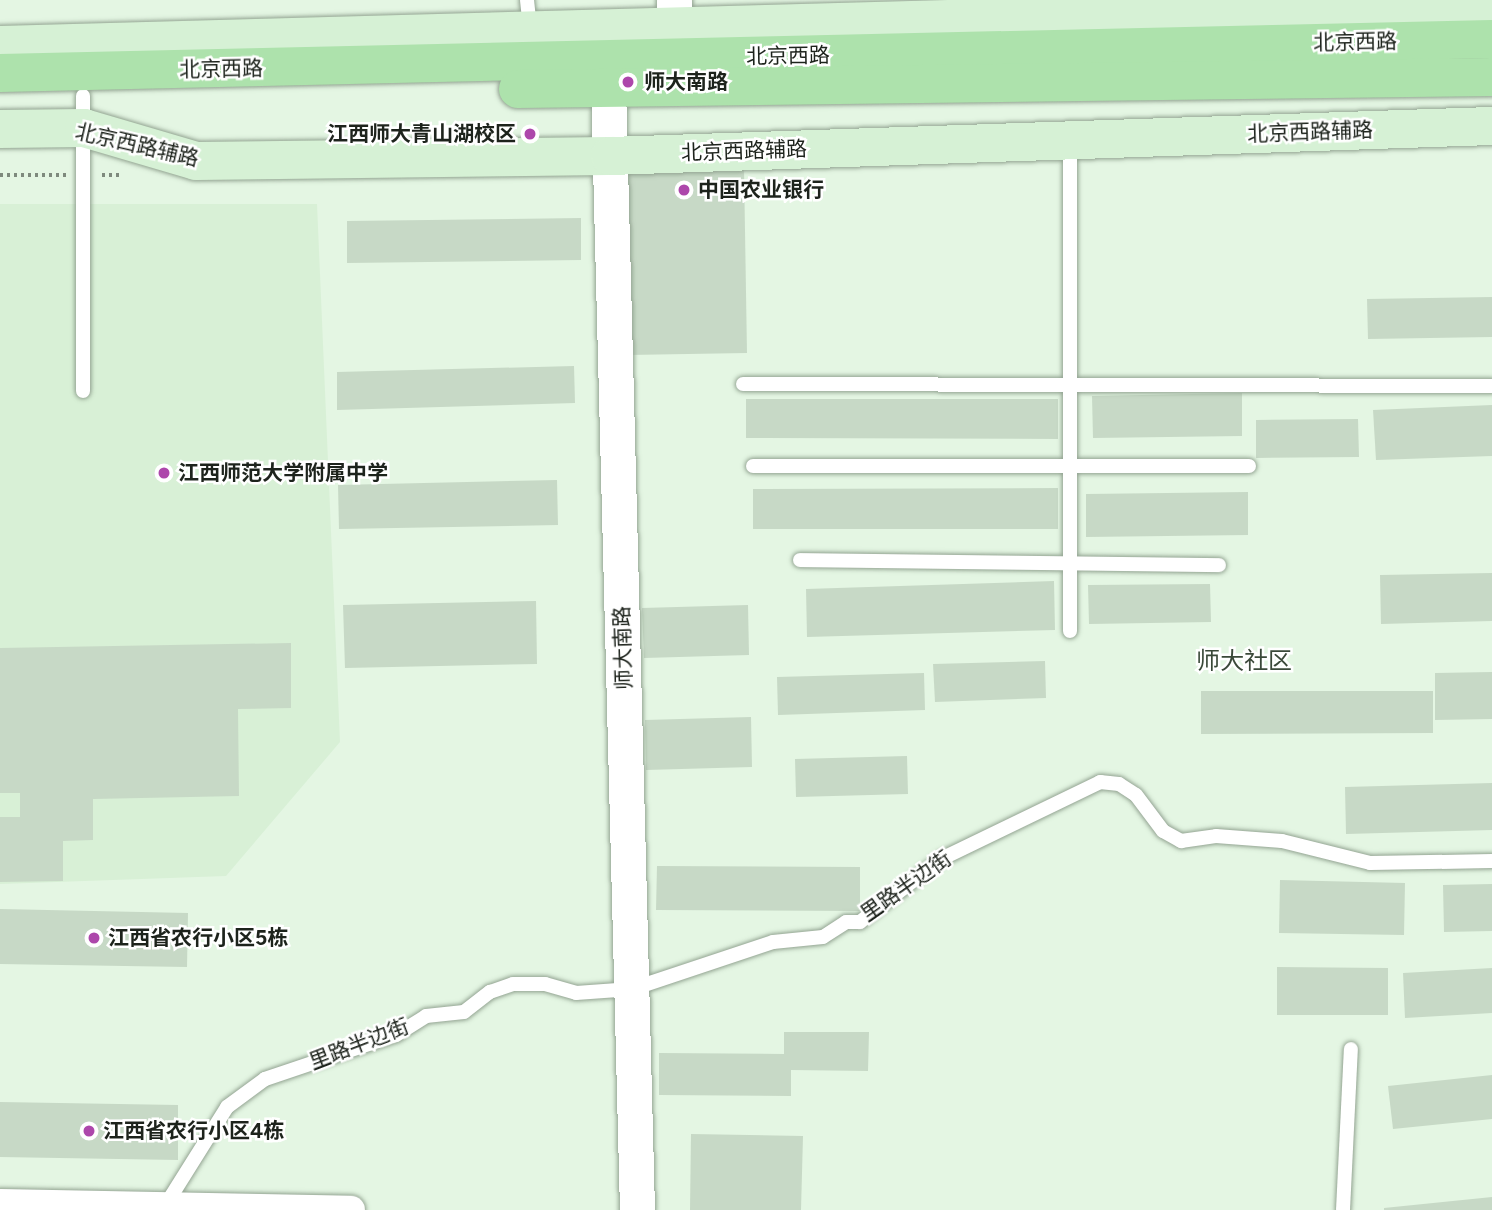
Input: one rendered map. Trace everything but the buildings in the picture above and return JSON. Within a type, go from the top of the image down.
[{"type":"main road","points":[[0,45],[531,31],[674,14],[1492,4]]},
{"type":"main road","name":"北京西路","points":[[0,73],[531,31],[1492,39]]},
{"type":"main road","name":"北京西路","points":[[0,97],[84,112],[608,87],[1492,77]]},
{"type":"main road","name":"北京西路辅路","points":[[0,129],[84,112],[196,162],[610,156],[1492,126]]},
{"type":"street","name":"师大南路","points":[[608,87],[637,1210]]},
{"type":"street","points":[[0,1203],[351,1210]]},
{"type":"lane","points":[[0,32],[80,44]]},
{"type":"lane","points":[[0,145],[84,112],[83,391]]},
{"type":"lane","points":[[1070,140],[1070,631]]},
{"type":"lane","points":[[743,384],[1492,386]]},
{"type":"lane","points":[[753,466],[1249,466]]},
{"type":"lane","points":[[800,560],[1219,565]]},
{"type":"lane","name":"里路半边街","points":[[166,1206],[227,1107],[265,1079],[396,1035],[426,1016],[464,1012],[490,992],[513,984],[545,984],[576,993],[632,989],[719,957],[773,942],[811,940],[846,922],[860,922],[941,859],[1100,782],[1119,784],[1136,795],[1163,831],[1181,841],[1216,836],[1282,841],[1370,863],[1492,861]]},
{"type":"lane","points":[[1343,1210],[1351,1049]]},
{"type":"shaded area","name":"江西师范大学附属中学","points":[[0,204],[317,204],[340,742],[226,876],[0,884]]},
{"type":"place","name":"师大南路","points":[[628,82]]},
{"type":"place","name":"江西师大青山湖校区","points":[[530,134]]},
{"type":"place","name":"中国农业银行","points":[[684,190]]},
{"type":"place","name":"江西师范大学附属中学","points":[[164,473]]},
{"type":"place","name":"江西省农行小区5栋","points":[[94,938]]},
{"type":"place","name":"江西省农行小区4栋","points":[[89,1131]]},
{"type":"district","name":"师大社区","points":[[1244,661]]}]
